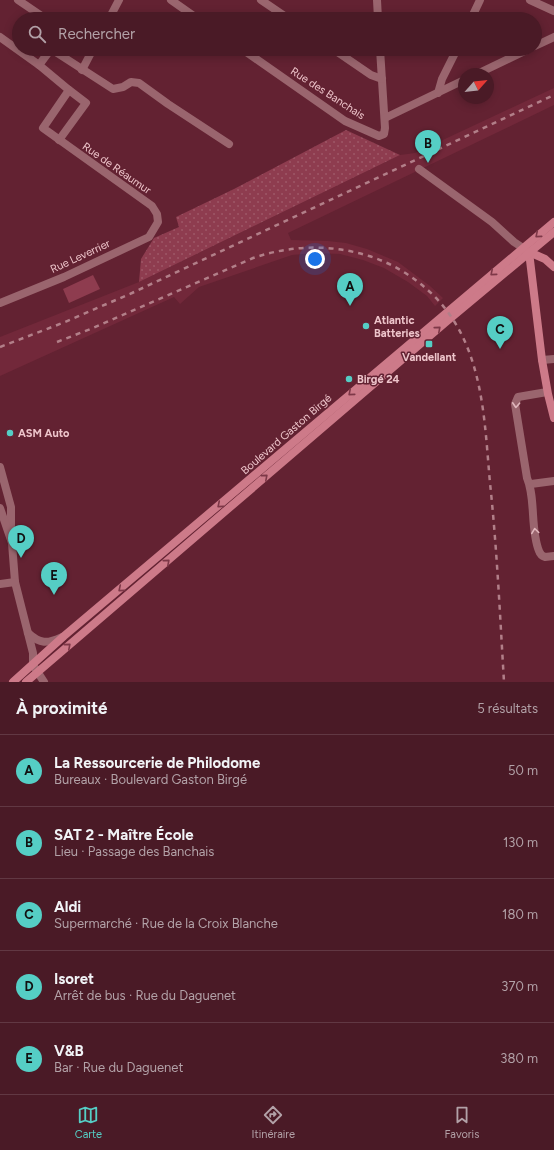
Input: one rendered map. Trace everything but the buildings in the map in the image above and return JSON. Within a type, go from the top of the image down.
[{"type":"main road","name":"Boulevard Gaston Birgé","points":[[13,682],[36,668],[526,250],[554,222]]},
{"type":"main road","name":"Boulevard Gaston Birgé","points":[[26,682],[36,668],[64,636],[526,250],[554,232]]},
{"type":"main road","points":[[526,250],[545,259],[554,266]]},
{"type":"main road","points":[[526,250],[542,360],[554,418]]},
{"type":"street","points":[[18,0],[36,12]]},
{"type":"street","points":[[113,12],[119,0]]},
{"type":"street","points":[[171,0],[188,12]]},
{"type":"street","points":[[261,0],[279,12]]},
{"type":"street","points":[[377,0],[378,12]]},
{"type":"street","points":[[474,12],[480,0]]},
{"type":"street","points":[[530,0],[554,11]]},
{"type":"street","points":[[0,37],[12,46]]},
{"type":"street","points":[[542,43],[554,37]]},
{"type":"street","points":[[26,56],[86,103],[59,140]]},
{"type":"street","points":[[39,66],[46,56]]},
{"type":"street","points":[[61,56],[113,89],[123,87],[132,82],[137,82],[229,144]]},
{"type":"street","points":[[82,70],[89,56]]},
{"type":"street","name":"Rue des Banchais","points":[[252,56],[345,120],[376,136],[384,134],[385,118]]},
{"type":"street","points":[[342,56],[371,75],[382,79]]},
{"type":"street","points":[[380,56],[385,118],[458,83]]},
{"type":"street","points":[[438,93],[442,79],[454,56]]},
{"type":"street","points":[[489,68],[514,56]]},
{"type":"street","name":"Rue de Réaumur","points":[[69,90],[44,128],[152,206],[158,217]]},
{"type":"street","points":[[419,169],[492,222],[526,250]]},
{"type":"street","name":"Rue Leverrier","points":[[0,303],[64,277],[149,237],[156,226],[158,217]]},
{"type":"street","points":[[542,360],[554,359]]},
{"type":"street","points":[[550,393],[521,396],[515,401],[527,478],[531,484],[531,496],[538,551],[545,557],[554,556]]},
{"type":"street","points":[[0,467],[11,507],[15,582],[36,668],[44,682]]},
{"type":"street","points":[[531,484],[554,481]]},
{"type":"street","points":[[1,511],[12,543]]},
{"type":"street","points":[[0,584],[15,582]]},
{"type":"street","points":[[27,632],[36,640],[46,643],[64,636]]},
{"type":"shaded area","points":[[554,88],[554,105],[288,233],[291,240],[346,243],[367,249],[398,262],[430,286],[443,298],[435,306],[427,296],[408,282],[384,268],[363,260],[340,254],[314,253],[292,255],[199,287],[180,304],[174,297],[0,376],[0,337],[139,282],[400,155],[415,153]]},
{"type":"shaded area","points":[[346,130],[400,155],[139,282],[141,259],[154,238],[179,227],[176,217],[234,189]]},
{"type":"shaded area","points":[[93,275],[100,289],[69,303],[63,289]]},
{"type":"railway","points":[[0,347],[65,322],[132,293],[554,95]]},
{"type":"railway","points":[[57,342],[93,328],[253,258],[297,248],[340,249],[369,256],[381,260],[404,272],[426,288],[444,307],[463,337],[471,356],[477,377],[484,419],[492,508],[504,682]]},
{"type":"place","name":"SAT 2 - Maître École","points":[[428,163]]},
{"type":"place","name":"La Ressourcerie de Philodome","points":[[350,306]]},
{"type":"place","name":"Atlantic Batteries","points":[[366,326]]},
{"type":"place","name":"Vandellant","points":[[429,344]]},
{"type":"place","name":"Aldi","points":[[500,349]]},
{"type":"place","name":"Birgé 24","points":[[349,379]]},
{"type":"place","name":"ASM Auto","points":[[10,433]]},
{"type":"place","name":"Isoret","points":[[21,558]]},
{"type":"place","name":"V&B","points":[[54,595]]}]
